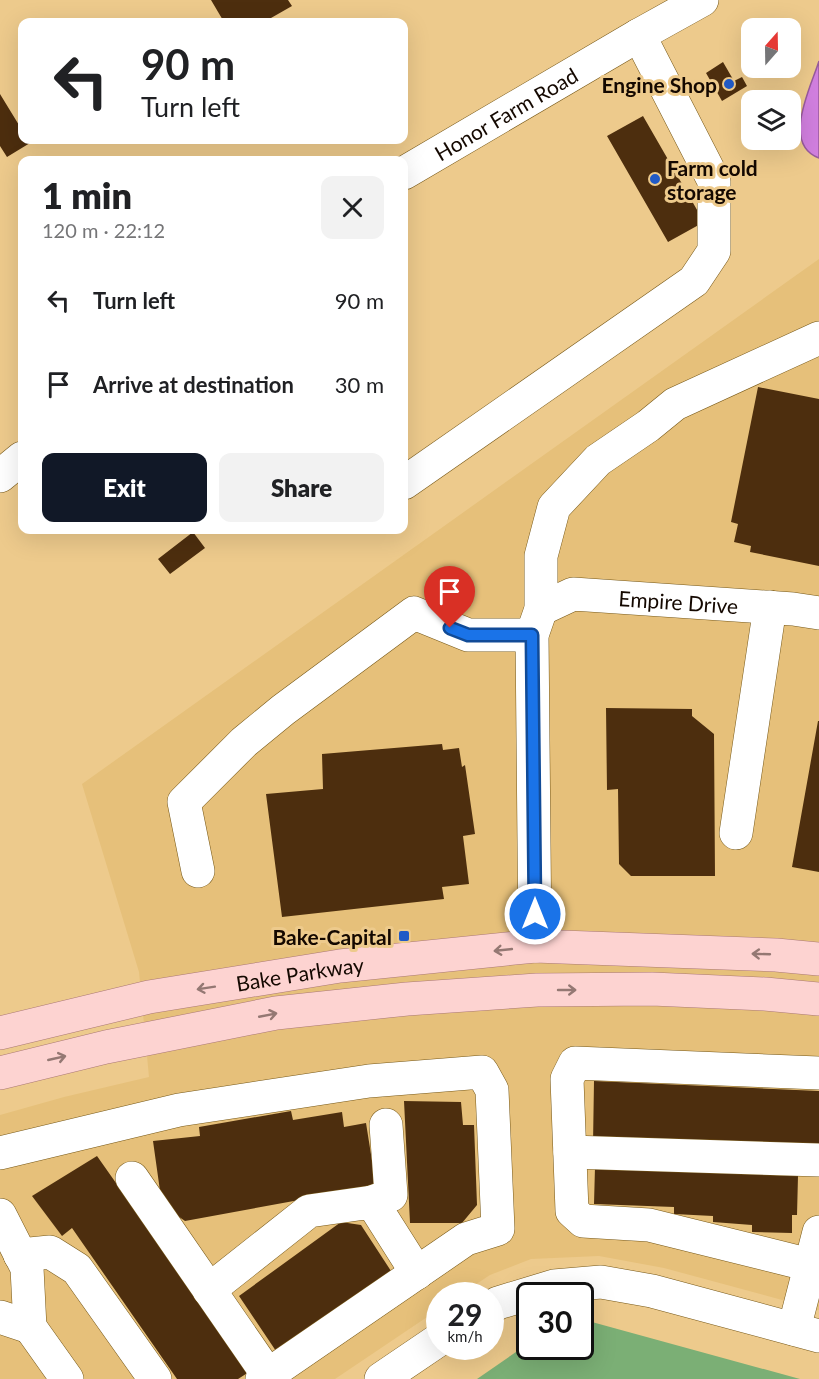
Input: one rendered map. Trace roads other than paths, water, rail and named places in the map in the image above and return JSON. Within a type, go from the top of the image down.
[{"type":"main road","name":"Bake Parkway","points":[[0,1033],[149,997],[340,966],[535,946],[776,955],[819,959]]},
{"type":"main road","name":"Bake Parkway","points":[[0,1073],[106,1047],[276,1013],[407,999],[537,990],[652,989],[819,999]]},
{"type":"street","name":"Honor Farm Road","points":[[408,171],[702,0]]},
{"type":"street","points":[[408,480],[694,281],[714,251],[714,181],[639,35]]},
{"type":"street","points":[[535,946],[536,622],[541,556],[554,507],[598,460],[648,426],[675,404],[819,338]]},
{"type":"street","points":[[0,477],[18,461]]},
{"type":"street","name":"Empire Drive","points":[[536,622],[573,594],[770,607],[819,614]]},
{"type":"street","points":[[736,833],[770,607]]},
{"type":"street","points":[[198,871],[184,802],[244,742],[283,710],[414,613],[468,635],[536,622]]},
{"type":"street","points":[[810,1265],[649,1225],[583,1221],[572,1210],[567,1078],[575,1063],[819,1073]]},
{"type":"street","points":[[0,1154],[179,1110],[369,1081],[482,1072],[492,1090],[498,1229],[466,1239],[265,1377],[132,1178]]},
{"type":"street","points":[[209,1290],[309,1211],[372,1202],[391,1195],[387,1125]]},
{"type":"street","points":[[570,1152],[819,1160]]},
{"type":"street","points":[[372,1202],[417,1273]]},
{"type":"street","points":[[0,1215],[27,1268],[15,1322],[67,1379]]},
{"type":"street","points":[[504,1301],[554,1286],[601,1282],[652,1291],[806,1333],[810,1265],[819,1232]]},
{"type":"street","points":[[20,1255],[50,1252],[77,1269],[154,1379]]},
{"type":"street","points":[[381,1379],[426,1348]]},
{"type":"place","name":"Engine Shop","points":[[729,84]]},
{"type":"place","name":"Farm cold storage","points":[[655,179]]},
{"type":"place","name":"Bake-Capital","points":[[404,936]]}]
